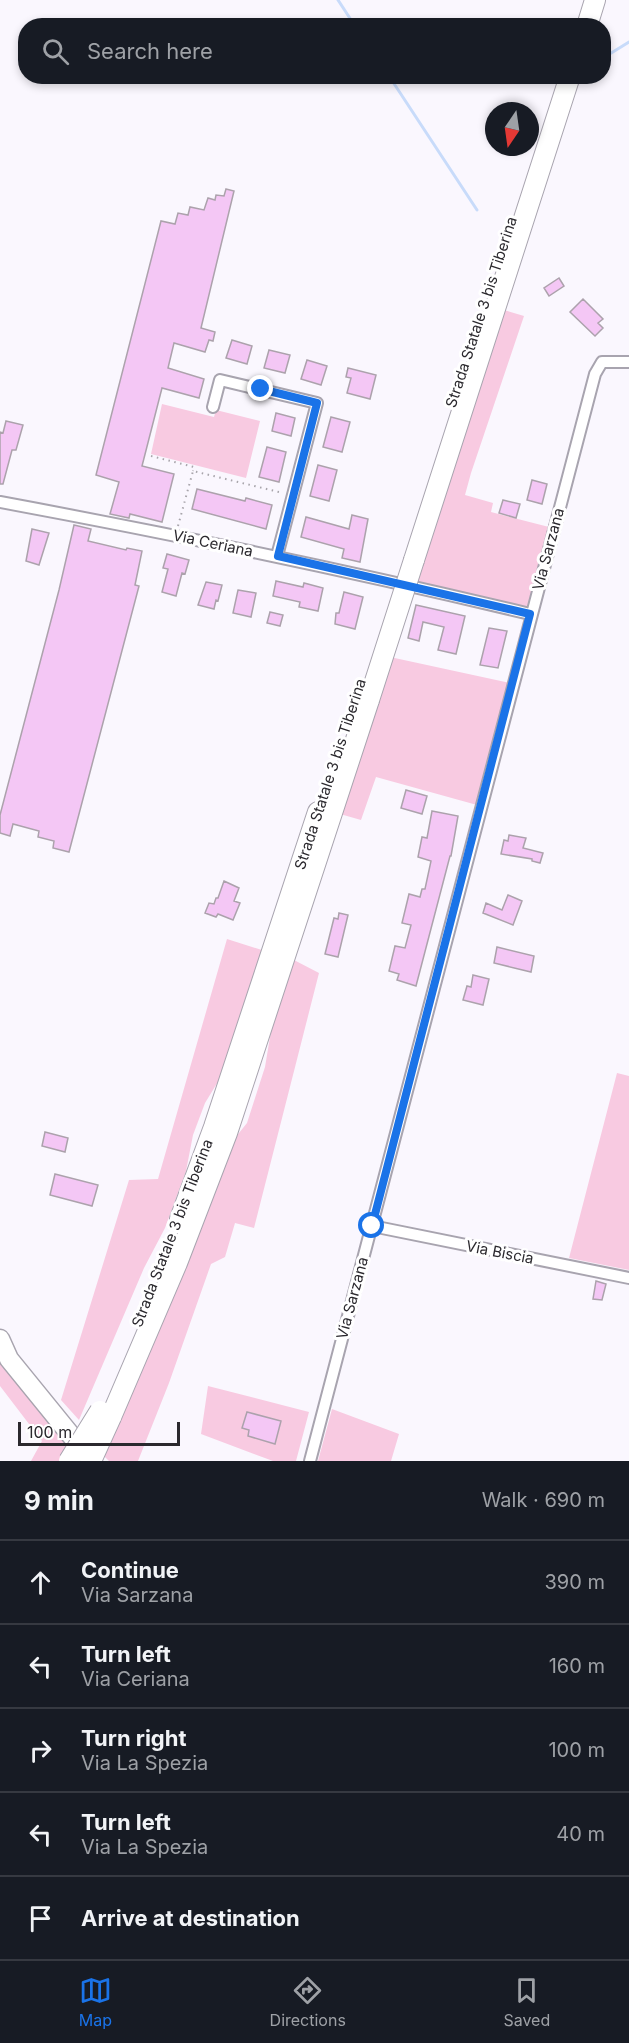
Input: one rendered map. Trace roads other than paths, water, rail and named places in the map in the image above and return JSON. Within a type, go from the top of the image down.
[{"type":"highway","points":[[576,18],[582,0]]},
{"type":"highway","points":[[589,18],[595,0]]},
{"type":"highway","name":"Strada Statale 3 bis Tiberina","points":[[408,558],[556,84]]},
{"type":"highway","name":"Strada Statale 3 bis Tiberina","points":[[91,1461],[106,1414],[214,1128],[362,697],[567,84]]},
{"type":"highway","points":[[69,1461],[106,1414]]},
{"type":"highway","name":"Strada Statale 3 bis Tiberina","points":[[77,1461],[106,1414]]},
{"type":"main road","points":[[0,1339],[5,1356],[64,1424],[91,1461]]},
{"type":"street","name":"Via Sarzana","points":[[310,1461],[530,614],[595,374],[602,362],[629,362]]},
{"type":"street","points":[[213,407],[220,380],[317,403],[278,556]]},
{"type":"street","name":"Via Ceriana","points":[[0,502],[278,556],[530,614]]},
{"type":"street","name":"Via Biscia","points":[[372,1226],[629,1278]]},
{"type":"waterway","points":[[338,0],[350,18]]},
{"type":"waterway","points":[[611,53],[629,42]]},
{"type":"waterway","points":[[394,84],[477,210]]}]
